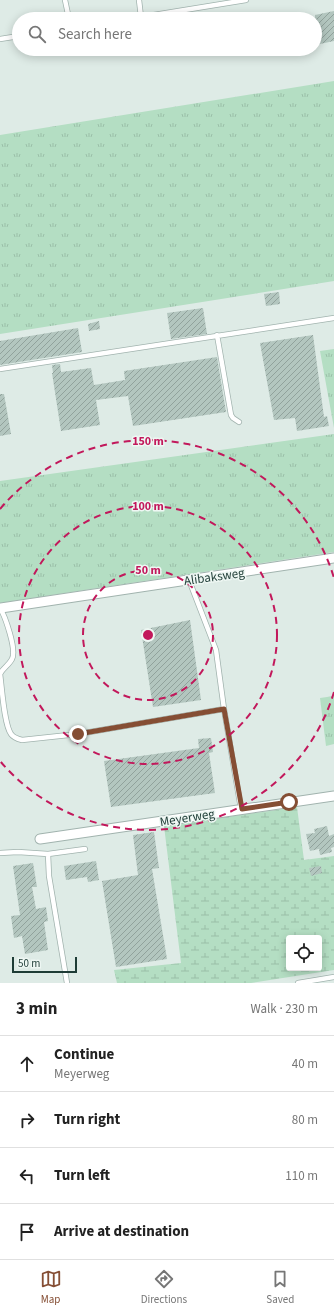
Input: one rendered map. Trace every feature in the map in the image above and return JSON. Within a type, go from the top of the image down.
[{"type":"street","name":"Alibaksweg","points":[[0,608],[334,558]]},
{"type":"street","name":"Meyerweg","points":[[40,839],[334,796]]},
{"type":"lane","points":[[66,0],[67,12]]},
{"type":"lane","points":[[139,0],[140,12]]},
{"type":"lane","points":[[172,12],[246,0]]},
{"type":"lane","points":[[0,39],[12,37]]},
{"type":"lane","points":[[0,369],[334,318]]},
{"type":"lane","points":[[217,335],[231,415],[239,422]]},
{"type":"lane","points":[[189,580],[216,650],[224,709],[242,809]]},
{"type":"lane","points":[[0,608],[11,640],[13,652],[12,660],[0,674],[7,724],[11,734],[16,738],[22,740],[78,734],[224,709]]},
{"type":"lane","points":[[0,853],[18,852],[48,854],[85,849]]},
{"type":"lane","points":[[48,854],[49,876],[67,983]]},
{"type":"lane","points":[[298,983],[334,977]]},
{"type":"green space","points":[[334,81],[334,281],[0,334],[0,135]]},
{"type":"green space","points":[[334,349],[334,428],[320,351]]},
{"type":"green space","points":[[334,434],[334,552],[0,603],[0,481]]},
{"type":"green space","points":[[334,696],[334,744],[326,746],[320,698]]},
{"type":"green space","points":[[297,807],[304,860],[334,856],[334,970],[251,983],[117,983],[114,970],[181,963],[164,826]]},
{"type":"building","points":[[334,11],[334,41],[322,44],[322,14]]},
{"type":"building","points":[[279,292],[280,304],[266,306],[264,294]]},
{"type":"building","points":[[203,308],[207,334],[171,339],[167,313]]},
{"type":"building","points":[[99,321],[100,329],[89,331],[88,324]]},
{"type":"building","points":[[78,328],[82,352],[0,365],[0,341]]},
{"type":"building","points":[[313,335],[324,417],[327,416],[329,426],[297,431],[295,418],[274,420],[260,343]]},
{"type":"building","points":[[217,357],[226,412],[133,426],[128,396],[96,400],[100,425],[61,431],[52,365],[60,364],[61,372],[91,368],[94,385],[125,380],[124,371]]},
{"type":"building","points":[[0,394],[4,394],[11,434],[0,436]]},
{"type":"building","points":[[190,620],[201,700],[153,707],[141,630]]},
{"type":"building","points":[[211,738],[213,752],[209,753],[215,793],[111,807],[104,761],[199,748],[198,739]]},
{"type":"building","points":[[327,826],[329,836],[334,834],[334,847],[331,848],[332,852],[320,855],[319,849],[310,851],[306,834],[315,833],[314,829]]},
{"type":"building","points":[[154,832],[159,868],[152,869],[167,959],[116,967],[102,881],[138,875],[133,835]]},
{"type":"building","points":[[96,861],[99,880],[88,882],[87,877],[66,880],[64,866]]},
{"type":"building","points":[[33,863],[37,887],[32,887],[36,909],[46,907],[48,921],[44,922],[48,950],[25,954],[22,936],[14,938],[11,916],[20,915],[13,866]]},
{"type":"building","points":[[321,866],[322,873],[311,876],[309,868]]},
{"type":"route","points":[[78,734],[224,709],[242,809],[289,802]]}]
